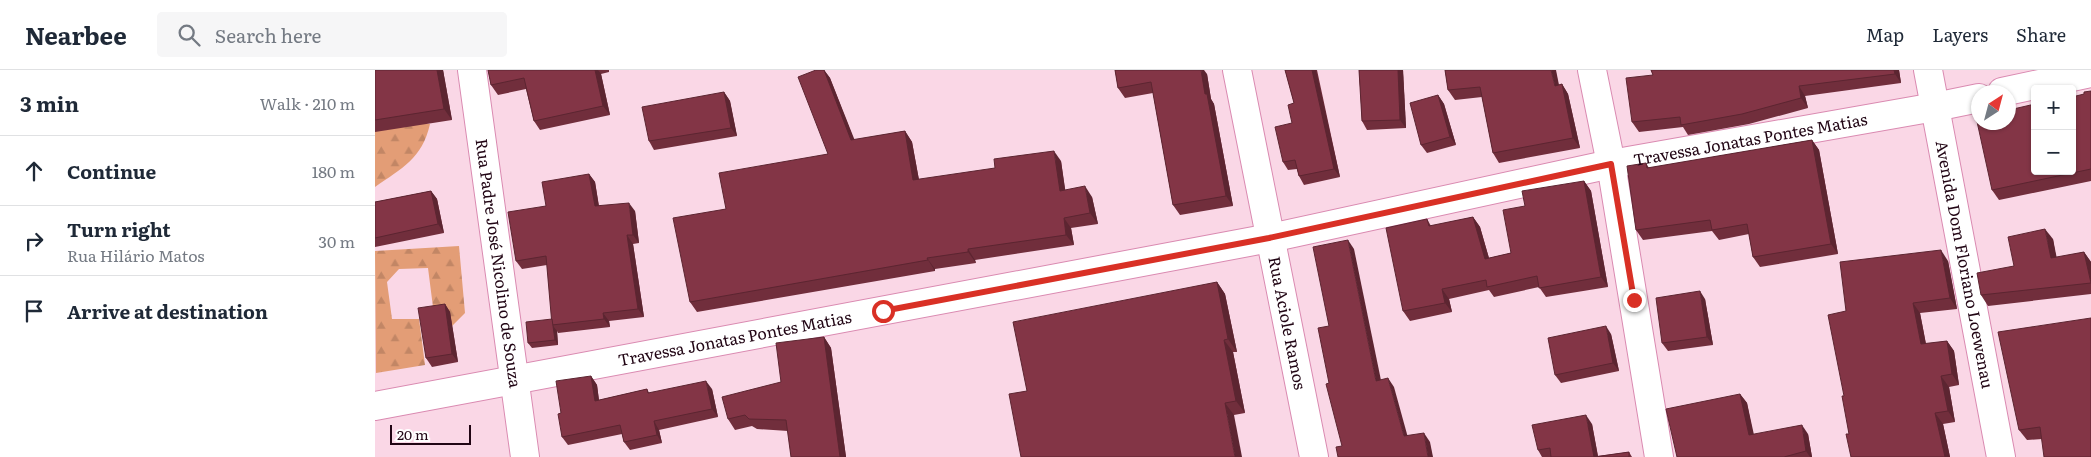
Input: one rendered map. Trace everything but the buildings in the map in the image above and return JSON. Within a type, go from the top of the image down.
[{"type":"street","name":"Rua Padre José Nicolino de Souza","points":[[472,70],[525,457]]},
{"type":"street","name":"Rua Aciole Ramos","points":[[1237,70],[1314,457]]},
{"type":"street","points":[[1592,70],[1611,164],[1659,457]]},
{"type":"street","name":"Avenida Dom Floriano Loewenau","points":[[1928,70],[2001,457]]},
{"type":"street","points":[[2016,89],[2091,73]]},
{"type":"street","name":"Travessa Jonatas Pontes Matias","points":[[375,406],[1269,238],[1611,164],[1971,100]]},
{"type":"green space","points":[[375,116],[430,124],[422,146],[410,162],[375,187]]},
{"type":"green space","points":[[459,246],[465,313],[452,326],[434,315],[428,268],[399,269],[387,282],[392,319],[419,319],[425,365],[376,373],[375,251]]},
{"type":"route","points":[[883,311],[1269,238],[1611,164],[1634,300]]}]
